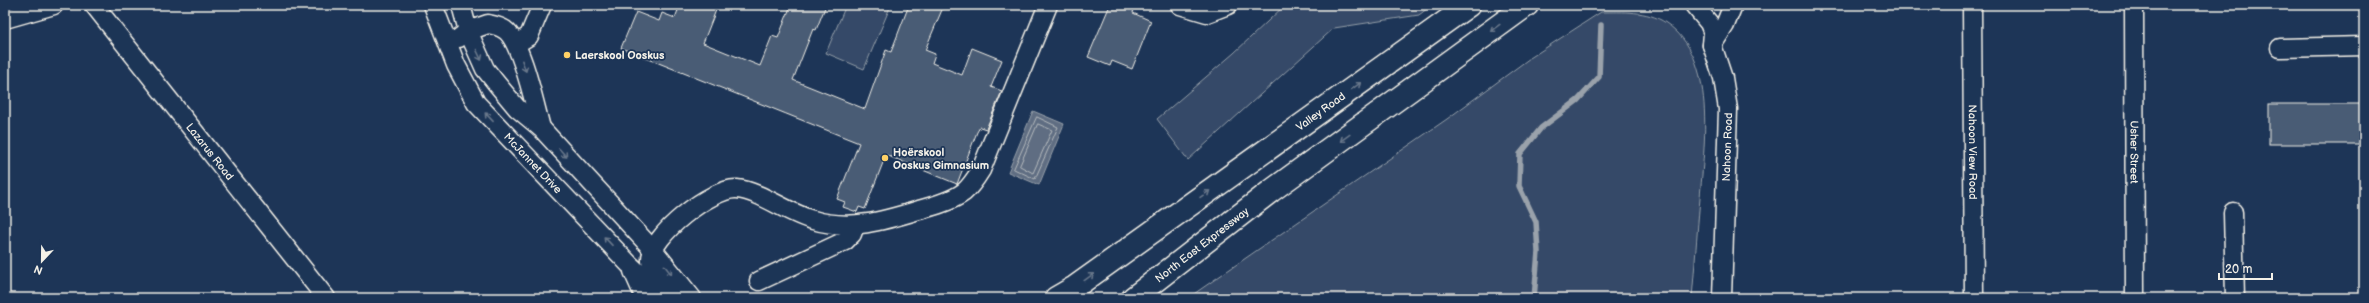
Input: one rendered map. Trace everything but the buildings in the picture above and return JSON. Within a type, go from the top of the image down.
[{"type":"highway","name":"Valley Road","points":[[1056,298],[1075,287],[1469,5]]},
{"type":"highway","name":"North East Expressway","points":[[1133,298],[1271,191],[1527,5]]},
{"type":"street","points":[[5,19],[54,5]]},
{"type":"street","name":"Lazarus Road","points":[[94,5],[326,298]]},
{"type":"street","name":"McJannet Drive","points":[[433,5],[449,46],[476,103],[629,264],[666,298]]},
{"type":"street","points":[[460,5],[468,31],[485,70],[517,108],[541,128],[654,251],[692,298]]},
{"type":"street","points":[[516,44],[529,36],[542,5]]},
{"type":"street","points":[[670,298],[652,267],[650,259],[654,251],[675,223],[692,208],[710,196],[737,189],[812,220],[840,226],[885,221],[941,203],[963,192],[974,182],[981,170],[1048,5]]},
{"type":"street","points":[[1180,5],[1207,13],[1228,5]]},
{"type":"street","name":"Nahoon Road","points":[[1694,5],[1709,23],[1713,33],[1712,45],[1723,78],[1728,109],[1722,298]]},
{"type":"street","points":[[1712,45],[1725,25],[1733,5]]},
{"type":"street","name":"Nahoon View Road","points":[[1972,5],[1974,298]]},
{"type":"street","name":"Usher Street","points":[[2134,5],[2135,298]]},
{"type":"street","points":[[449,46],[468,31],[488,24],[506,30],[516,44],[541,128]]},
{"type":"street","points":[[2280,48],[2364,46]]},
{"type":"street","points":[[2232,212],[2234,298]]},
{"type":"street","points":[[759,281],[845,241],[852,234],[855,225]]},
{"type":"street","points":[[629,264],[645,298]]},
{"type":"shaded area","points":[[846,5],[891,5],[864,69],[826,53]]},
{"type":"shaded area","points":[[1285,5],[1432,5],[1419,15],[1334,28],[1188,160],[1157,119],[1234,53]]},
{"type":"shaded area","points":[[1601,12],[1643,14],[1666,23],[1683,38],[1694,58],[1701,80],[1705,129],[1692,298],[1188,298],[1447,119],[1530,58]]},
{"type":"water","points":[[1033,111],[1064,124],[1039,185],[1008,172]]},
{"type":"waterway","points":[[1534,298],[1538,252],[1536,222],[1519,186],[1520,154],[1541,128],[1578,100],[1599,77],[1601,25]]},
{"type":"place","name":"Laerskool Ooskus","points":[[567,55]]},
{"type":"place","name":"Hoërskool Ooskus Gimnasium","points":[[885,158]]}]
